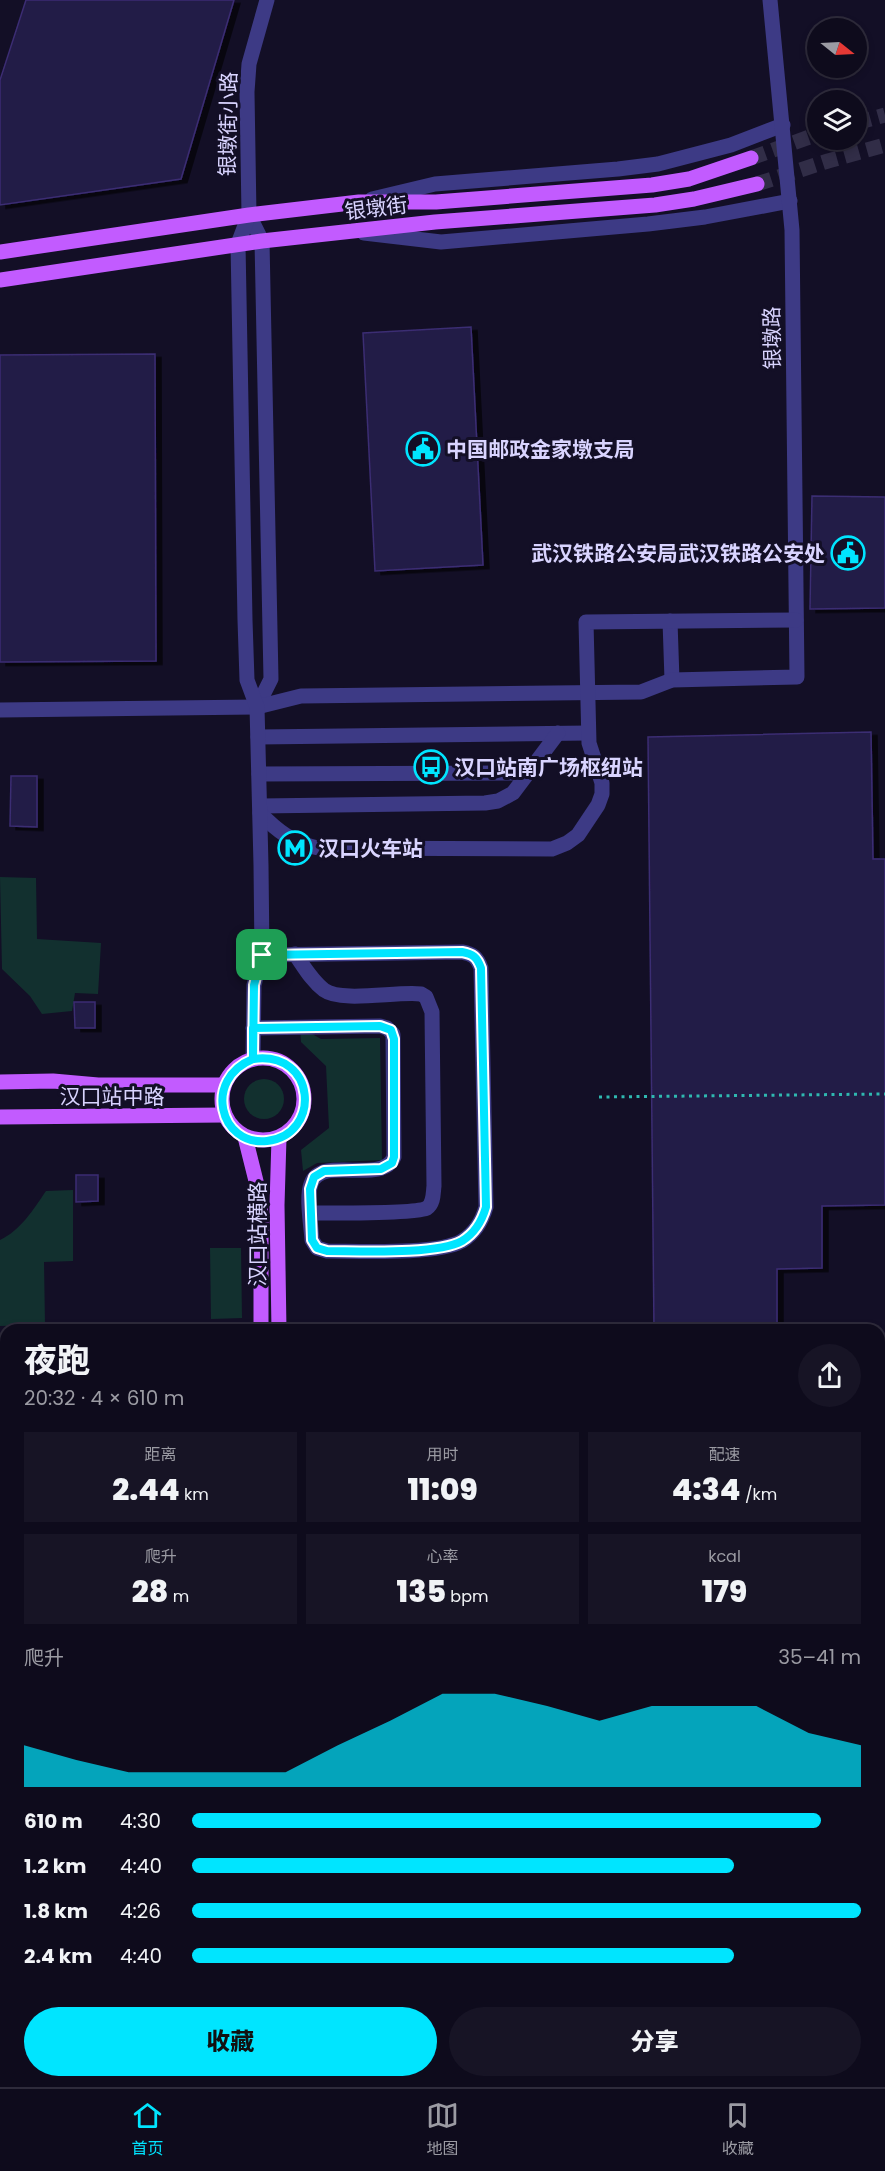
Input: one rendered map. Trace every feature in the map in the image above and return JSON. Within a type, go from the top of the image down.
[{"type":"main road","name":"银墩街","points":[[0,252],[249,215],[359,202],[436,202],[652,186],[689,178],[751,158]]},
{"type":"main road","name":"银墩街","points":[[0,280],[262,241],[435,222],[655,205],[694,199],[757,184]]},
{"type":"main road","points":[[253,1059],[275,1059],[286,1064],[301,1081],[304,1092],[302,1114],[289,1132],[279,1138],[256,1140],[245,1137],[230,1124],[225,1115],[222,1095],[224,1085],[235,1069],[253,1059]]},
{"type":"main road","name":"汉口站中路","points":[[0,1082],[224,1085]]},
{"type":"main road","name":"汉口站中路","points":[[0,1117],[225,1115]]},
{"type":"main road","points":[[245,1137],[259,1192],[261,1324]]},
{"type":"main road","name":"汉口站横路","points":[[279,1138],[277,1205],[279,1324]]},
{"type":"street","name":"银墩街小路","points":[[249,215],[249,64],[267,0]]},
{"type":"street","name":"银墩路","points":[[672,680],[797,677],[790,201],[771,0]]},
{"type":"street","points":[[359,202],[435,184],[658,164],[731,145],[783,125]]},
{"type":"street","points":[[358,232],[441,243],[648,224],[705,217],[790,201]]},
{"type":"street","points":[[249,215],[262,241],[271,680],[257,707]]},
{"type":"street","points":[[249,215],[238,244],[247,680],[257,707],[260,809],[262,955],[254,985],[253,1059]]},
{"type":"street","points":[[260,809],[283,834],[306,846],[318,848],[552,849],[567,843],[578,835],[602,795],[602,783],[590,752],[588,733],[586,622],[796,620]]},
{"type":"street","points":[[0,710],[257,707],[301,696],[641,692],[672,680],[670,621]]},
{"type":"street","points":[[260,809],[498,801],[513,793],[558,733]]},
{"type":"street","points":[[258,737],[588,733]]},
{"type":"street","points":[[259,774],[528,773]]},
{"type":"street","points":[[253,1028],[380,1026],[387,1028],[393,1034],[395,1150],[392,1163],[381,1169],[324,1171],[314,1177],[310,1189],[312,1240],[317,1248],[327,1251],[440,1248],[461,1241],[478,1226],[486,1207],[481,968],[478,959],[472,953],[462,952],[262,955]]},
{"type":"street","points":[[295,954],[316,983],[329,993],[343,996],[421,994],[426,997],[432,1012],[434,1186],[428,1208],[408,1211],[311,1213]]},
{"type":"path","points":[[599,1097],[885,1094]]},
{"type":"green space","points":[[0,877],[36,878],[37,939],[101,943],[98,994],[75,993],[72,1011],[42,1014],[30,996],[2,969]]},
{"type":"green space","points":[[300,1027],[321,1039],[380,1038],[382,1160],[317,1163],[303,1171],[301,1150],[329,1128],[326,1066],[301,1042]]},
{"type":"green space","points":[[264,1079],[278,1085],[284,1099],[278,1113],[264,1119],[250,1113],[244,1099],[250,1085]]},
{"type":"green space","points":[[73,1190],[73,1261],[44,1262],[45,1324],[0,1324],[0,1240],[20,1225],[46,1191]]},
{"type":"green space","points":[[210,1248],[241,1248],[242,1318],[211,1319]]},
{"type":"building","points":[[26,0],[234,0],[181,179],[0,205],[0,80]]},
{"type":"building","name":"中国邮政金家墩支局","points":[[471,327],[483,565],[375,571],[363,333]]},
{"type":"building","points":[[155,354],[156,661],[0,662],[0,355]]},
{"type":"building","name":"武汉铁路公安局武汉铁路公安处","points":[[812,496],[885,497],[885,608],[810,609]]},
{"type":"building","points":[[871,732],[873,859],[885,859],[885,1205],[822,1206],[822,1268],[777,1269],[777,1324],[654,1324],[648,737]]},
{"type":"building","points":[[11,776],[37,776],[37,827],[10,826]]},
{"type":"building","points":[[74,1002],[95,1002],[95,1028],[75,1028]]},
{"type":"building","points":[[76,1175],[98,1175],[98,1201],[76,1202]]},
{"type":"tunnel","points":[[867,120],[885,115]]},
{"type":"tunnel","points":[[751,158],[807,138]]},
{"type":"tunnel","points":[[757,184],[885,145]]},
{"type":"place","name":"中国邮政金家墩支局","points":[[423,449]]},
{"type":"place","name":"武汉铁路公安局武汉铁路公安处","points":[[848,553]]},
{"type":"place","name":"汉口站南广场枢纽站","points":[[431,767]]},
{"type":"place","name":"汉口火车站","points":[[295,848]]},
{"type":"route","points":[[262,955],[254,985],[253,1028],[253,1059],[235,1069],[224,1085],[222,1095],[225,1115],[230,1124],[245,1137],[267,1141],[279,1138],[297,1124],[305,1103],[301,1081],[286,1064],[275,1059],[253,1059],[253,1028],[380,1026],[391,1030],[394,1039],[395,1150],[392,1163],[381,1169],[324,1171],[314,1177],[310,1189],[314,1245],[327,1251],[430,1249],[451,1246],[469,1236],[478,1226],[486,1207],[481,968],[478,959],[472,953],[462,952],[262,955]]}]
